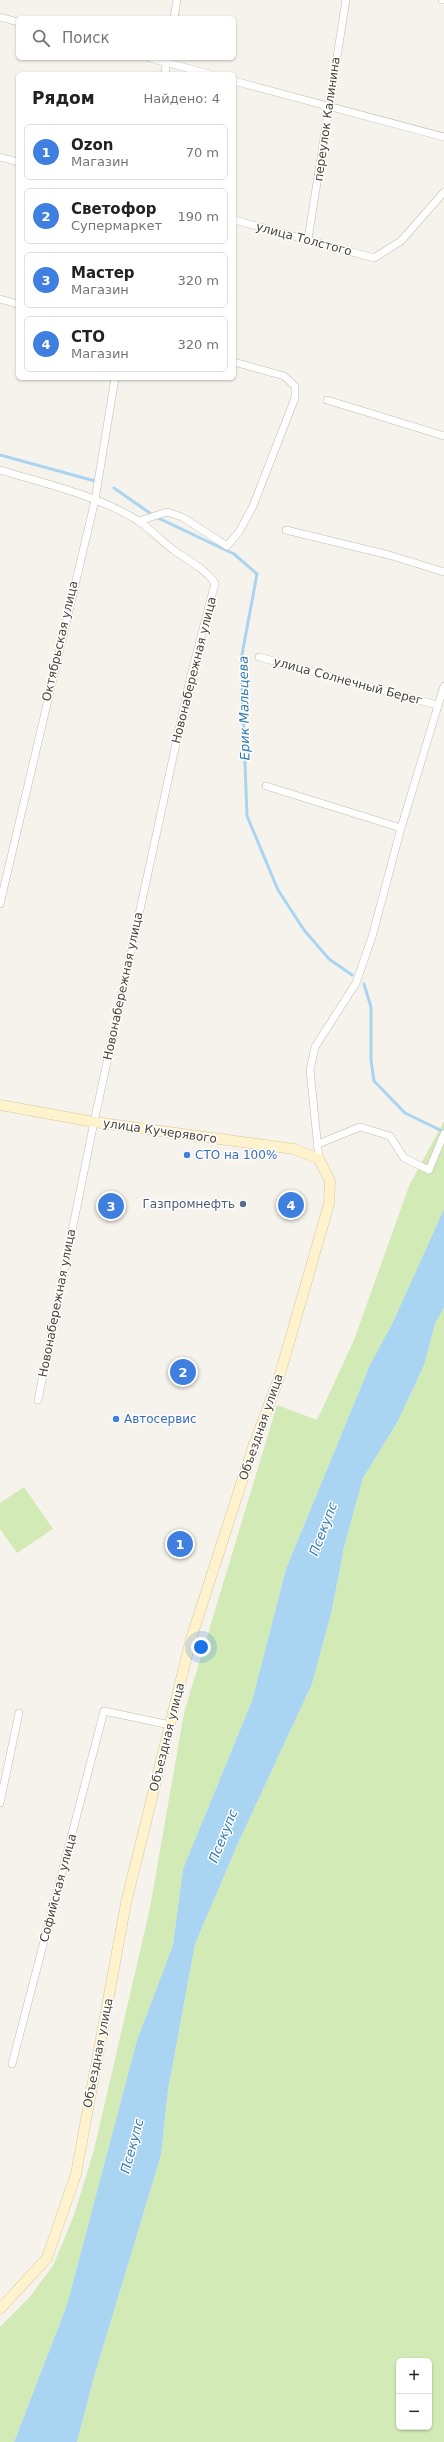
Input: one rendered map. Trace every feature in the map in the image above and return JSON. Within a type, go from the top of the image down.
[{"type":"street","points":[[174,16],[177,0]]},
{"type":"street","name":"переулок Калинина","points":[[308,239],[346,0]]},
{"type":"street","points":[[0,17],[16,21]]},
{"type":"street","points":[[165,72],[167,60],[203,72]]},
{"type":"street","points":[[236,82],[444,137]]},
{"type":"street","points":[[0,157],[16,161]]},
{"type":"street","name":"улица Толстого","points":[[236,221],[374,258],[401,241],[444,192]]},
{"type":"street","points":[[0,299],[16,303]]},
{"type":"street","points":[[0,470],[95,500],[139,521],[167,512],[182,517],[227,546],[239,532],[253,506],[296,398],[295,386],[284,376],[236,363]]},
{"type":"street","name":"Октябрьская улица","points":[[0,904],[95,500],[116,380]]},
{"type":"street","points":[[327,400],[444,436]]},
{"type":"street","name":"Новонабережная улица","points":[[38,1400],[94,1122],[190,679],[215,583],[210,575],[173,550],[139,521]]},
{"type":"street","points":[[286,530],[389,555],[444,572]]},
{"type":"street","name":"улица Солнечный Берег","points":[[259,657],[437,705]]},
{"type":"street","name":"улица Солнечный Берег","points":[[318,1159],[318,1144],[310,1070],[315,1047],[356,983],[372,938],[401,828],[444,686]]},
{"type":"street","points":[[266,786],[401,828]]},
{"type":"street","name":"улица Кучерявого","points":[[0,1105],[94,1122],[294,1150],[318,1159]]},
{"type":"street","points":[[318,1144],[360,1127],[390,1136],[404,1158],[429,1170],[444,1134]]},
{"type":"street","name":"Объездная улица","points":[[0,2309],[47,2258],[76,2174],[126,1903],[191,1639],[253,1447],[278,1381],[329,1204],[330,1181],[318,1159]]},
{"type":"street","name":"Софийская улица","points":[[12,2064],[104,1711],[170,1725]]},
{"type":"street","points":[[0,1803],[20,1713]]},
{"type":"green space","points":[[444,1121],[444,1209],[393,1322],[370,1365],[286,1569],[252,1701],[183,1869],[173,1945],[137,2040],[67,2305],[14,2442],[0,2442],[0,2327],[28,2299],[53,2266],[74,2215],[94,2150],[150,1908],[184,1713],[277,1405],[317,1420],[354,1340],[409,1186]]},
{"type":"green space","points":[[444,1307],[444,2442],[77,2442],[94,2377],[161,2155],[168,2090],[195,1944],[239,1841],[312,1684],[332,1610],[344,1547],[363,1478],[398,1421],[424,1365],[435,1324]]},
{"type":"green space","points":[[24,1487],[53,1529],[17,1553],[0,1529],[0,1503]]},
{"type":"water","name":"Псекупс","points":[[444,1209],[444,1307],[435,1324],[424,1365],[398,1421],[363,1478],[344,1547],[332,1610],[312,1684],[239,1841],[195,1944],[168,2090],[161,2155],[94,2377],[77,2442],[14,2442],[67,2305],[137,2040],[173,1945],[183,1869],[252,1701],[286,1569],[370,1365],[393,1322]]},
{"type":"waterway","name":"Ерик Мальцева","points":[[0,455],[95,481]]},
{"type":"waterway","name":"Ерик Мальцева","points":[[114,488],[154,516],[234,554],[257,574],[241,660],[247,816],[278,890],[304,930],[329,959],[352,975]]},
{"type":"waterway","name":"Ерик Мальцева","points":[[364,984],[371,1007],[371,1060],[374,1081],[405,1113],[444,1132]]},
{"type":"place","name":"СТО на 100%","points":[[187,1155]]},
{"type":"place","name":"Газпромнефть","points":[[243,1204]]},
{"type":"place","name":"СТО","points":[[291,1205]]},
{"type":"place","name":"Мастер","points":[[111,1206]]},
{"type":"place","name":"Светофор","points":[[183,1372]]},
{"type":"place","name":"Автосервис","points":[[116,1419]]},
{"type":"place","name":"Ozon","points":[[180,1544]]}]
